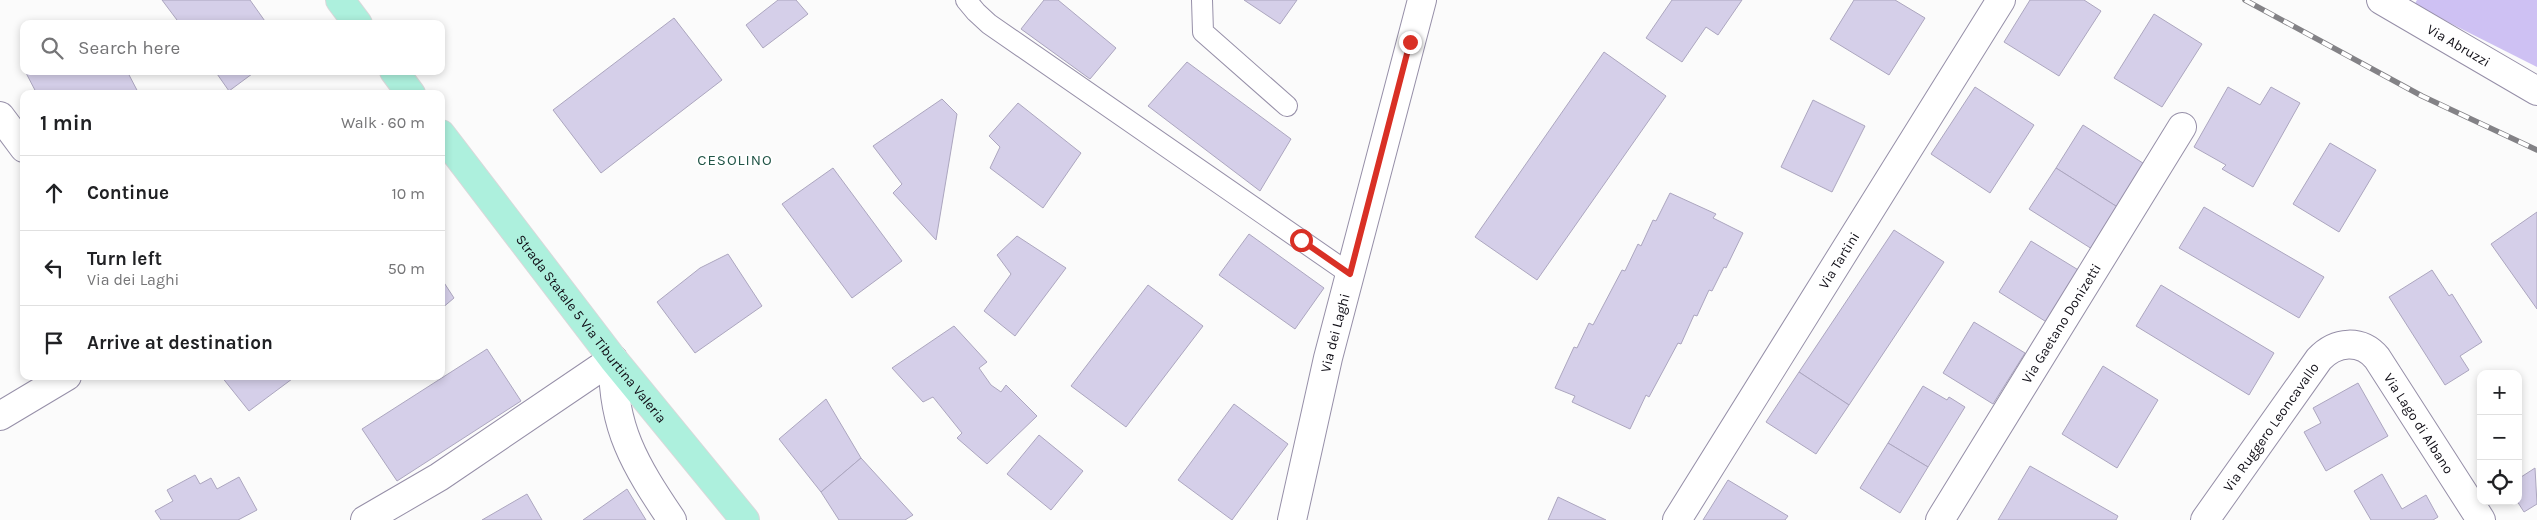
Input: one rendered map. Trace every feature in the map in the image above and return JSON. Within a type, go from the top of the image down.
[{"type":"main road","points":[[340,0],[355,20]]},
{"type":"main road","points":[[397,75],[408,90]]},
{"type":"main road","name":"Strada Statale 5 Via Tiburtina Valeria","points":[[445,146],[613,359],[745,520]]},
{"type":"street","name":"Via Tartini","points":[[1677,520],[2001,0]]},
{"type":"street","name":"Via Abruzzi","points":[[2381,0],[2537,91]]},
{"type":"street","name":"Via dei Laghi","points":[[1292,520],[1328,358],[1417,3]]},
{"type":"street","points":[[0,116],[20,143]]},
{"type":"street","name":"Via Gaetano Donizetti","points":[[1940,520],[2182,128]]},
{"type":"street","name":"Via Ruggero Leoncavallo","points":[[2205,520],[2320,359],[2335,346],[2346,344]]},
{"type":"street","name":"Via Lago di Albano","points":[[2346,344],[2358,345],[2370,350],[2377,358],[2481,520]]},
{"type":"street","points":[[365,520],[439,477],[613,359]]},
{"type":"street","points":[[613,359],[615,405],[620,428],[631,452],[672,520]]},
{"type":"street","points":[[0,416],[60,380]]},
{"type":"lane","points":[[966,0],[989,24],[1350,274]]},
{"type":"lane","points":[[1202,0],[1203,32],[1287,106]]},
{"type":"shaded area","points":[[2417,0],[2537,0],[2537,67],[2414,5]]},
{"type":"building","points":[[162,0],[250,0],[264,20],[177,20]]},
{"type":"building","points":[[778,0],[796,0],[808,14],[763,48],[746,25]]},
{"type":"building","points":[[1044,0],[1058,0],[1116,48],[1090,79],[1021,29]]},
{"type":"building","points":[[1244,0],[1297,0],[1280,24]]},
{"type":"building","points":[[1672,0],[1742,0],[1718,35],[1706,27],[1682,62],[1646,38]]},
{"type":"building","points":[[1854,0],[1895,0],[1925,18],[1889,75],[1830,39]]},
{"type":"building","points":[[2030,0],[2084,0],[2101,11],[2059,76],[2004,42]]},
{"type":"building","points":[[2154,14],[2202,44],[2162,107],[2114,78]]},
{"type":"building","points":[[674,18],[722,80],[601,173],[553,110]]},
{"type":"building","points":[[1604,52],[1666,96],[1537,280],[1475,237]]},
{"type":"building","points":[[1187,62],[1291,139],[1260,191],[1148,106]]},
{"type":"building","points":[[27,75],[129,75],[137,90],[35,90]]},
{"type":"building","points":[[218,75],[251,75],[230,90],[228,90]]},
{"type":"building","points":[[1975,87],[2034,125],[1990,193],[1931,154]]},
{"type":"building","points":[[2228,87],[2260,105],[2271,87],[2300,103],[2253,187],[2222,169],[2226,165],[2194,147]]},
{"type":"building","points":[[942,99],[957,114],[936,240],[893,193],[902,184],[873,146]]},
{"type":"building","points":[[1813,100],[1865,126],[1832,192],[1781,167]]},
{"type":"building","points":[[1018,103],[1081,153],[1043,208],[990,168],[1000,147],[989,136]]},
{"type":"building","points":[[2083,125],[2146,165],[2119,208],[2056,168]]},
{"type":"building","points":[[2330,143],[2376,170],[2339,232],[2293,204]]},
{"type":"building","points":[[833,168],[902,261],[852,298],[782,204]]},
{"type":"building","points":[[2056,168],[2119,208],[2092,249],[2029,209]]},
{"type":"building","points":[[1670,193],[1716,214],[1713,218],[1743,233],[1726,268],[1724,267],[1712,291],[1709,290],[1697,316],[1694,315],[1681,344],[1678,343],[1649,397],[1646,395],[1630,429],[1572,402],[1575,396],[1555,388],[1574,347],[1577,348],[1589,323],[1593,325],[1622,270],[1625,271],[1638,244],[1641,246],[1653,220],[1656,221]]},
{"type":"building","points":[[2204,207],[2324,277],[2299,318],[2179,248]]},
{"type":"building","points":[[2537,212],[2537,309],[2491,244]]},
{"type":"building","points":[[1894,230],[1944,262],[1849,405],[1799,372]]},
{"type":"building","points":[[1249,234],[1324,288],[1295,329],[1219,275]]},
{"type":"building","points":[[1017,236],[1066,268],[1015,336],[984,311],[1011,274],[997,255]]},
{"type":"building","points":[[2031,241],[2080,271],[2048,323],[1999,292]]},
{"type":"building","points":[[728,254],[762,306],[695,353],[657,302],[700,268]]},
{"type":"building","points":[[2432,270],[2449,296],[2452,294],[2482,342],[2460,356],[2469,370],[2445,385],[2389,297]]},
{"type":"building","points":[[445,284],[454,298],[445,306]]},
{"type":"building","points":[[1148,285],[1203,326],[1126,427],[1071,386]]},
{"type":"building","points":[[2161,285],[2274,353],[2249,395],[2136,326]]},
{"type":"building","points":[[1974,322],[2025,353],[1993,404],[1943,373]]},
{"type":"building","points":[[954,326],[987,362],[979,368],[991,385],[1001,392],[1006,385],[1037,416],[987,464],[957,438],[962,433],[933,397],[923,402],[892,368]]},
{"type":"building","points":[[487,349],[521,401],[397,481],[362,429],[439,380],[445,380],[445,376]]},
{"type":"building","points":[[2103,366],[2158,400],[2117,468],[2062,434]]},
{"type":"building","points":[[1799,372],[1849,405],[1816,454],[1766,422]]},
{"type":"building","points":[[224,380],[291,380],[249,411]]},
{"type":"building","points":[[2358,383],[2388,436],[2326,471],[2304,432],[2321,423],[2313,408]]},
{"type":"building","points":[[1923,386],[1947,400],[1949,397],[1965,407],[1928,467],[1888,443]]},
{"type":"building","points":[[826,399],[861,458],[821,492],[779,439]]},
{"type":"building","points":[[1234,404],[1288,444],[1232,520],[1178,480]]},
{"type":"building","points":[[1039,435],[1083,471],[1051,510],[1007,474]]},
{"type":"building","points":[[1888,443],[1928,467],[1900,513],[1860,488]]},
{"type":"building","points":[[861,458],[913,515],[905,520],[839,520],[821,492]]},
{"type":"building","points":[[2030,466],[2118,516],[2116,520],[1998,520]]},
{"type":"building","points":[[2535,468],[2537,504],[2524,512],[2520,505],[2522,505],[2522,476]]},
{"type":"building","points":[[2382,474],[2402,509],[2426,495],[2438,517],[2433,520],[2371,520],[2354,491]]},
{"type":"building","points":[[195,475],[200,484],[211,478],[217,489],[239,477],[257,510],[238,520],[161,520],[155,511],[173,501],[167,490]]},
{"type":"building","points":[[1728,480],[1788,516],[1785,520],[1703,520]]},
{"type":"building","points":[[627,489],[646,520],[583,520]]},
{"type":"building","points":[[527,494],[542,520],[482,520]]},
{"type":"building","points":[[1558,497],[1606,520],[1548,520]]},
{"type":"railway","points":[[2245,0],[2422,96],[2537,150]]},
{"type":"district","name":"CESOLINO","points":[[735,160]]},
{"type":"route","points":[[1301,240],[1350,274],[1410,42]]}]
